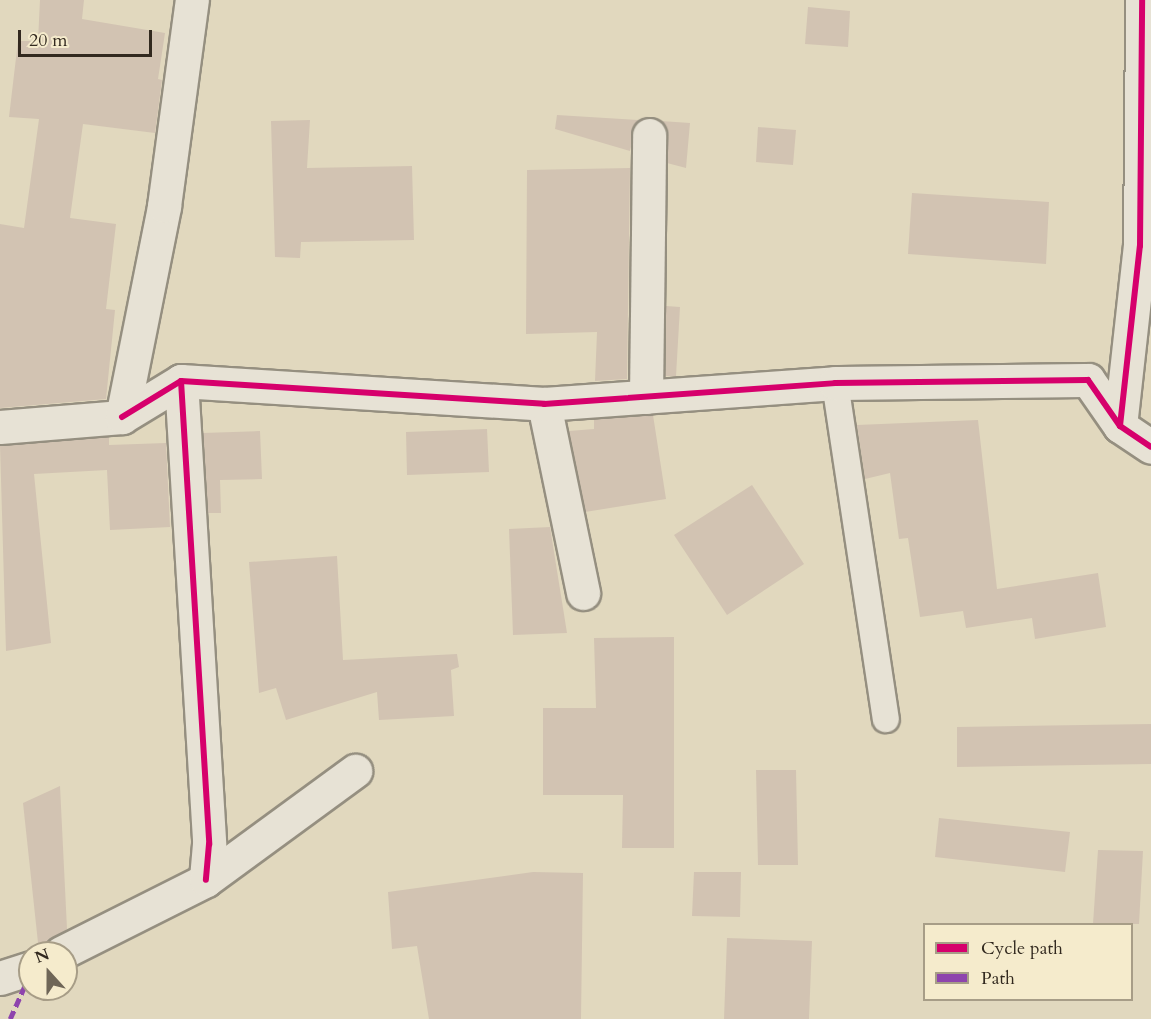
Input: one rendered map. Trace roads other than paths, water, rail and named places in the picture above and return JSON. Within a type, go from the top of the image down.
[{"type":"street","points":[[122,417],[164,206],[192,0]]},
{"type":"street","points":[[1120,426],[1140,246],[1142,0]]},
{"type":"street","points":[[646,397],[649,135]]},
{"type":"street","points":[[0,427],[122,417],[181,381],[544,404],[835,383],[1088,380],[1120,426],[1151,447]]},
{"type":"street","points":[[181,381],[209,844],[206,880]]},
{"type":"street","points":[[544,404],[583,593]]},
{"type":"street","points":[[78,944],[206,880],[355,771]]},
{"type":"street","points":[[0,978],[18,972]]},
{"type":"lane","points":[[835,383],[886,719]]}]
